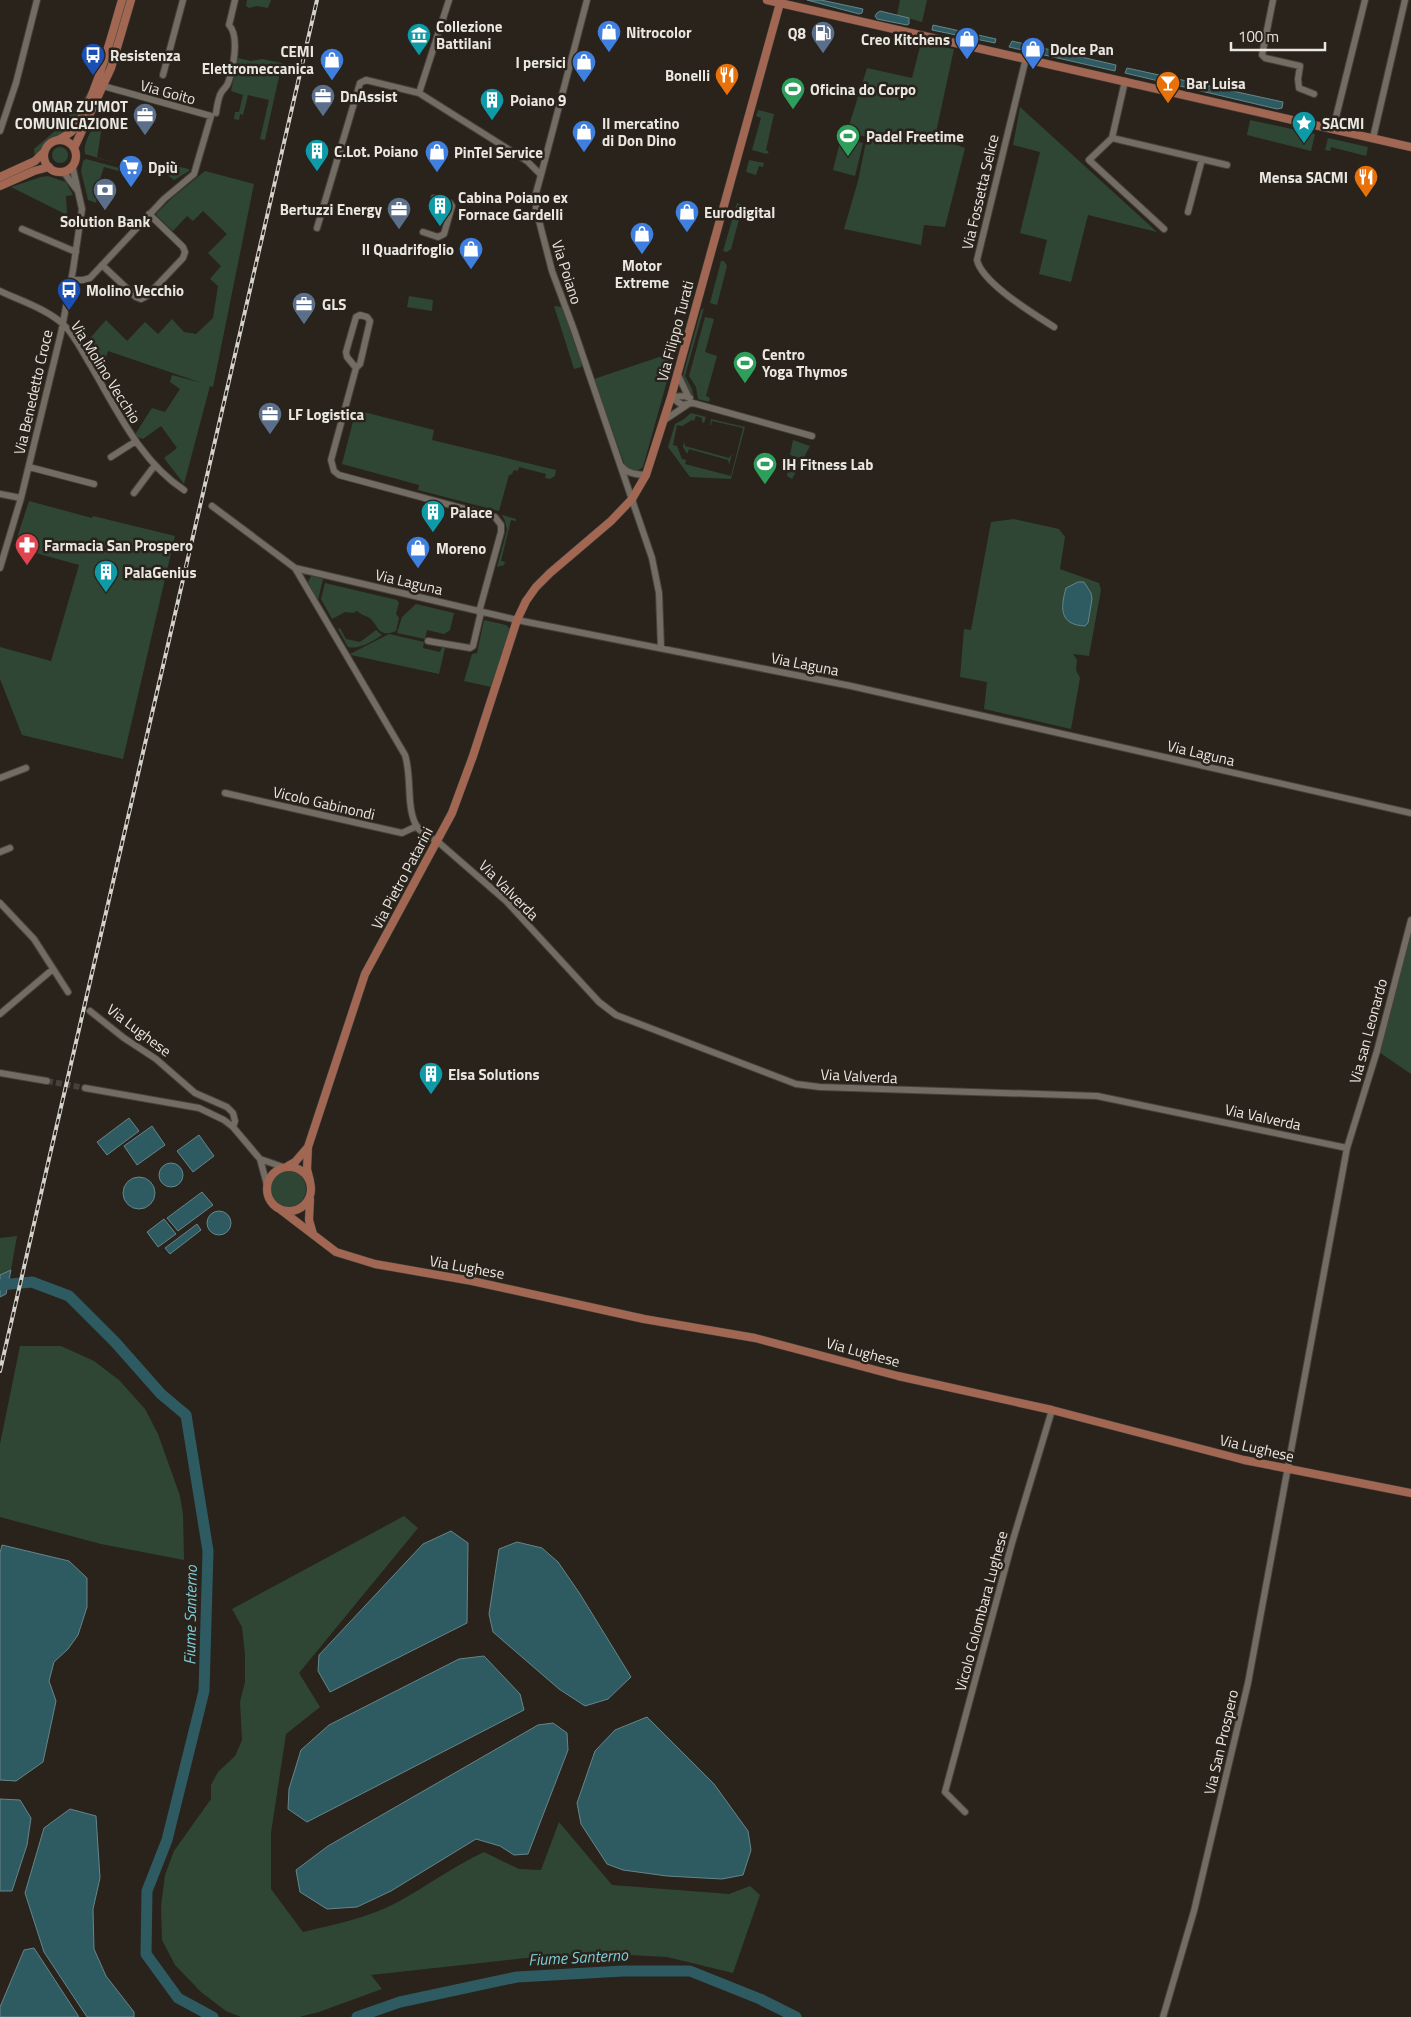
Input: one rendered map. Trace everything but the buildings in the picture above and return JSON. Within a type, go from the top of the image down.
[{"type":"main road","points":[[2,175],[35,161],[49,144],[71,132],[85,108],[101,70],[122,0]]},
{"type":"main road","points":[[74,148],[103,86],[121,39],[131,0]]},
{"type":"main road","points":[[767,0],[1411,147]]},
{"type":"main road","name":"Via Filippo Turati","points":[[516,620],[536,587],[632,499],[646,475],[678,373],[780,3]]},
{"type":"main road","points":[[44,152],[44,160],[49,167],[59,172],[68,170],[74,163],[76,153],[67,141],[58,140]]},
{"type":"main road","points":[[0,186],[34,171],[49,167]]},
{"type":"main road","name":"Via Pietro Patarini","points":[[310,1181],[307,1169],[308,1147],[365,974],[438,841],[463,787],[516,620]]},
{"type":"main road","name":"Via Pietro Patarini","points":[[286,1166],[295,1162],[308,1147]]},
{"type":"main road","points":[[267,1185],[272,1174],[286,1166],[302,1170],[310,1181],[309,1220],[313,1234]]},
{"type":"main road","name":"Via Lughese","points":[[267,1185],[269,1200],[326,1246],[336,1252],[375,1264],[472,1281],[644,1319],[755,1338],[898,1376],[1052,1410],[1287,1470],[1411,1493]]},
{"type":"main road","points":[[281,1210],[295,1210],[307,1202],[310,1196]]},
{"type":"street","points":[[0,131],[16,83],[37,0]]},
{"type":"street","points":[[163,75],[183,0]]},
{"type":"street","points":[[216,113],[220,94],[228,85],[234,60],[235,40],[233,28],[229,24],[235,0]]},
{"type":"street","points":[[419,93],[449,0]]},
{"type":"street","name":"Via Poiano","points":[[587,0],[536,193],[539,225],[557,284],[652,558],[659,593],[662,648]]},
{"type":"street","points":[[1273,0],[1262,55],[1265,58],[1300,66],[1299,88],[1314,94]]},
{"type":"street","points":[[1333,129],[1365,0]]},
{"type":"street","points":[[1373,138],[1405,0]]},
{"type":"street","name":"Via Fossetta Selice","points":[[1026,58],[977,260],[981,270],[1006,295],[1054,327]]},
{"type":"street","points":[[318,228],[360,83],[366,80],[419,93],[527,161],[541,175]]},
{"type":"street","points":[[1125,81],[1112,138],[1088,160],[1164,229]]},
{"type":"street","name":"Via Goito","points":[[71,280],[88,279],[168,194],[196,171],[211,116],[103,86]]},
{"type":"street","points":[[1112,138],[1227,165]]},
{"type":"street","points":[[1188,212],[1202,159]]},
{"type":"street","name":"Via Benedetto Croce","points":[[0,568],[21,498],[63,324],[82,217],[73,169],[74,163]]},
{"type":"street","points":[[59,172],[69,178],[79,194]]},
{"type":"street","points":[[423,232],[438,237],[444,234],[452,206],[450,203],[434,198]]},
{"type":"street","points":[[102,265],[136,297],[141,299],[147,296],[173,268],[184,256],[185,250],[149,214]]},
{"type":"street","points":[[22,229],[76,252]]},
{"type":"street","name":"Via Molino Vecchio","points":[[0,291],[39,309],[63,324],[77,342],[136,441],[155,465],[184,490]]},
{"type":"street","points":[[356,368],[347,357],[346,352],[356,317],[368,317],[370,321],[362,357],[360,364],[356,368],[331,460],[334,471],[339,475],[495,517],[501,525],[501,532],[472,646],[470,648],[428,640]]},
{"type":"street","points":[[351,360],[362,357]]},
{"type":"street","points":[[678,373],[690,402]]},
{"type":"street","points":[[671,397],[682,405],[690,402],[812,436]]},
{"type":"street","points":[[663,421],[690,402]]},
{"type":"street","name":"Via Molino Vecchio","points":[[111,457],[136,441]]},
{"type":"street","points":[[134,493],[155,465]]},
{"type":"street","points":[[620,465],[626,472],[635,475],[646,475]]},
{"type":"street","name":"Via Benedetto Croce","points":[[29,467],[94,484]]},
{"type":"street","points":[[0,494],[21,498]]},
{"type":"street","name":"Via Laguna","points":[[212,506],[295,568],[516,620],[851,686],[1411,814]]},
{"type":"street","points":[[295,568],[405,755],[408,766],[412,814],[416,826]]},
{"type":"street","points":[[0,778],[26,768]]},
{"type":"street","name":"Vicolo Gabinondi","points":[[225,793],[402,834],[416,826]]},
{"type":"street","name":"Via Valverda","points":[[416,826],[425,834],[438,841],[506,901],[596,998],[616,1015],[796,1084],[820,1087],[1096,1096],[1347,1148]]},
{"type":"street","points":[[0,852],[10,848]]},
{"type":"street","points":[[0,903],[34,939],[68,992]]},
{"type":"street","name":"Via san Leonardo","points":[[1347,1148],[1377,1051],[1411,920]]},
{"type":"street","points":[[0,1014],[52,969]]},
{"type":"street","name":"Via Lughese","points":[[90,1011],[124,1038],[156,1059],[196,1093],[234,1113],[234,1127]]},
{"type":"street","points":[[0,1073],[47,1081]]},
{"type":"street","points":[[85,1088],[199,1108],[212,1114],[234,1127],[260,1159],[267,1185]]},
{"type":"street","points":[[1287,1470],[1347,1148]]},
{"type":"street","points":[[260,1159],[286,1166]]},
{"type":"street","name":"Vicolo Colombara Lughese","points":[[965,1812],[945,1792],[1012,1543],[1052,1410]]},
{"type":"street","name":"Via San Prospero","points":[[1163,2017],[1194,1911],[1248,1683],[1287,1470]]},
{"type":"green space","points":[[247,0],[271,0],[268,8],[257,6],[249,8],[246,6]]},
{"type":"green space","points":[[900,0],[927,0],[922,22],[897,15]]},
{"type":"green space","points":[[921,43],[954,49],[935,137],[965,148],[945,227],[924,225],[921,245],[844,229],[858,181],[867,137],[847,132],[867,68],[912,78]]},
{"type":"green space","points":[[238,58],[251,61],[262,59],[282,63],[265,140],[260,139],[269,100],[248,95],[243,115],[240,114],[239,120],[234,119],[235,112],[239,112],[243,95],[231,91]]},
{"type":"green space","points":[[90,89],[80,113],[70,128],[64,124],[64,121]]},
{"type":"green space","points":[[1020,107],[1157,232],[1088,215],[1071,282],[1039,274],[1047,240],[1020,233],[1040,152],[1013,145]]},
{"type":"green space","points":[[758,110],[774,114],[766,150],[769,152],[767,154],[752,150],[761,118],[756,116]]},
{"type":"green space","points":[[1250,120],[1315,134],[1311,151],[1247,135]]},
{"type":"green space","points":[[96,123],[102,126],[97,158],[85,154],[85,146]]},
{"type":"green space","points":[[61,126],[67,131],[47,141],[35,157],[34,149]]},
{"type":"green space","name":"Padel Freetime","points":[[841,138],[863,143],[855,176],[833,170]]},
{"type":"green space","points":[[1328,138],[1368,147],[1366,156],[1331,147],[1330,151],[1325,150]]},
{"type":"green space","points":[[57,147],[63,147],[68,152],[66,161],[57,163],[52,158],[52,152]]},
{"type":"green space","points":[[86,159],[138,173],[137,176],[104,167],[97,188],[99,191],[96,203],[88,200],[81,171],[83,161]]},
{"type":"green space","points":[[749,160],[764,163],[763,167],[759,166],[756,175],[746,172]]},
{"type":"green space","points":[[157,162],[189,169],[189,171],[174,180],[166,174],[154,174],[121,164],[153,173]]},
{"type":"green space","points":[[205,171],[254,184],[213,387],[210,386],[184,484],[164,458],[177,448],[161,426],[143,439],[134,436],[152,408],[165,412],[180,389],[170,382],[172,375],[202,383],[108,351],[101,374],[85,344],[106,320],[127,341],[145,322],[158,334],[172,319],[184,332],[196,334],[213,318],[218,286],[210,279],[221,266],[208,253],[227,234],[203,211],[193,221],[187,216],[173,231],[156,214],[173,197]]},
{"type":"green space","points":[[48,176],[66,182],[73,195],[66,196],[67,215],[11,187]]},
{"type":"green space","points":[[737,203],[743,205],[731,249],[727,252],[723,251]]},
{"type":"green space","points":[[721,261],[724,261],[727,266],[717,305],[710,303]]},
{"type":"green space","points":[[409,296],[433,300],[432,311],[407,307]]},
{"type":"green space","points":[[554,306],[562,307],[582,364],[581,367],[574,369]]},
{"type":"green space","points":[[704,308],[685,376],[692,389],[694,398],[683,380],[683,375],[701,310]]},
{"type":"green space","points":[[705,317],[714,319],[705,352],[717,356],[706,396],[710,398],[709,402],[698,399],[696,387],[689,376]]},
{"type":"green space","points":[[671,353],[674,356],[643,467],[633,470],[624,463],[594,379]]},
{"type":"green space","points":[[356,410],[434,430],[432,440],[556,470],[555,476],[550,479],[545,478],[546,474],[519,467],[518,471],[514,470],[509,475],[499,511],[418,490],[419,485],[342,464]]},
{"type":"green space","points":[[691,413],[706,417],[704,423],[702,418],[696,416],[694,421],[692,420],[682,426],[677,425],[673,445],[677,446],[682,459],[686,460],[685,464],[731,476],[743,428],[712,421],[710,425],[711,419],[745,427],[731,479],[690,477],[668,447],[675,424]]},
{"type":"green space","points":[[793,440],[810,446],[792,479],[787,476],[788,468],[796,470],[799,458],[790,455]]},
{"type":"green space","points":[[684,441],[685,446],[729,458],[732,454],[729,465],[728,460],[689,449],[687,454],[683,447]]},
{"type":"green space","points":[[29,501],[92,518],[93,516],[175,536],[123,759],[22,735],[0,679],[0,647],[51,661],[79,565],[14,547]]},
{"type":"green space","points":[[502,515],[516,519],[516,521],[511,520],[501,561],[505,562],[504,565],[497,567],[507,530]]},
{"type":"green space","points":[[1014,519],[1059,529],[1065,537],[1060,569],[1099,583],[1101,590],[1089,656],[1073,654],[1077,660],[1076,670],[1080,678],[1071,729],[984,709],[987,682],[960,677],[964,629],[971,630],[991,522]]},
{"type":"green space","points":[[311,576],[323,579],[318,600],[308,582]]},
{"type":"green space","points":[[325,583],[397,600],[399,603],[396,614],[399,618],[396,631],[390,633],[382,632],[372,620],[357,611],[353,613],[345,612],[332,619],[321,599]]},
{"type":"green space","points":[[416,604],[454,613],[450,630],[444,634],[427,630],[425,639],[397,633],[402,617]]},
{"type":"green space","points":[[484,620],[506,625],[510,629],[491,687],[464,681],[472,654],[477,653]]},
{"type":"green space","points":[[340,628],[346,639],[360,642],[376,630],[382,635],[361,646],[352,648],[348,647],[338,629]]},
{"type":"green space","points":[[389,634],[424,642],[423,648],[440,652],[442,647],[445,648],[439,674],[350,654]]},
{"type":"green space","points":[[1411,922],[1411,1074],[1376,1050]]},
{"type":"green space","points":[[288,1171],[295,1172],[301,1176],[305,1182],[305,1196],[301,1202],[295,1206],[288,1207],[281,1206],[275,1202],[271,1196],[270,1189],[271,1182],[275,1176],[281,1172]]},
{"type":"green space","points":[[17,1236],[11,1270],[0,1275],[0,1238]]},
{"type":"green space","points":[[20,1346],[61,1346],[94,1361],[119,1380],[145,1409],[158,1434],[180,1496],[183,1515],[184,1560],[101,1544],[0,1517],[0,1444]]},
{"type":"green space","points":[[404,1516],[418,1528],[299,1673],[320,1707],[286,1734],[271,1833],[271,1889],[303,1932],[352,1920],[387,1908],[484,1852],[519,1869],[541,1870],[559,1822],[612,1885],[729,1894],[750,1886],[760,1895],[733,1973],[667,1957],[629,1955],[526,1958],[371,1975],[382,1989],[319,2012],[299,2017],[241,2017],[226,2011],[201,1992],[175,1965],[162,1940],[161,1906],[165,1875],[174,1851],[211,1799],[211,1785],[218,1772],[235,1756],[242,1740],[240,1702],[245,1682],[245,1655],[242,1627],[232,1609]]},
{"type":"water","points":[[807,0],[821,0],[863,9],[862,13],[859,14]]},
{"type":"water","points":[[880,11],[909,18],[909,24],[877,19],[875,16]]},
{"type":"water","points":[[933,25],[996,39],[995,43],[932,30]]},
{"type":"water","points":[[1012,41],[1116,65],[1115,71],[1009,47]]},
{"type":"water","points":[[1127,68],[1283,102],[1282,108],[1277,109],[1125,73]]},
{"type":"water","points":[[1078,582],[1084,582],[1091,593],[1092,599],[1088,623],[1085,626],[1070,622],[1066,618],[1063,608],[1066,588]]},
{"type":"water","points":[[129,1118],[139,1131],[107,1155],[97,1142]]},
{"type":"water","points":[[152,1126],[165,1145],[137,1165],[124,1146]]},
{"type":"water","points":[[199,1135],[214,1156],[193,1172],[177,1151]]},
{"type":"water","points":[[166,1163],[176,1163],[183,1170],[183,1180],[176,1187],[166,1187],[159,1180],[159,1170]]},
{"type":"water","points":[[139,1177],[145,1178],[150,1182],[154,1187],[154,1199],[150,1204],[145,1208],[139,1209],[133,1208],[128,1204],[124,1199],[123,1193],[124,1187],[128,1182],[133,1178]]},
{"type":"water","points":[[202,1192],[213,1205],[178,1231],[167,1218]]},
{"type":"water","points":[[219,1211],[227,1215],[231,1223],[227,1231],[219,1235],[211,1231],[207,1223],[211,1215]]},
{"type":"water","points":[[164,1219],[176,1234],[158,1247],[147,1232]]},
{"type":"water","points":[[197,1224],[201,1230],[170,1254],[165,1248]]},
{"type":"water","points":[[11,1270],[6,1294],[0,1297],[0,1275]]},
{"type":"water","points":[[451,1531],[468,1543],[467,1623],[330,1692],[318,1671],[319,1655],[423,1544]]},
{"type":"water","points":[[517,1542],[542,1548],[558,1562],[631,1677],[608,1699],[585,1706],[559,1689],[493,1632],[489,1614],[499,1549]]},
{"type":"water","points":[[2,1545],[69,1561],[87,1578],[87,1607],[78,1635],[68,1649],[54,1662],[49,1681],[56,1701],[43,1762],[16,1781],[0,1780],[0,1553]]},
{"type":"water","points":[[484,1656],[520,1694],[524,1710],[307,1822],[288,1809],[289,1789],[301,1750],[329,1725],[459,1659]]},
{"type":"water","points":[[647,1717],[714,1784],[748,1831],[751,1850],[743,1875],[722,1879],[667,1876],[623,1870],[607,1864],[581,1824],[577,1803],[595,1751],[615,1730]]},
{"type":"water","points":[[553,1723],[567,1733],[568,1750],[528,1854],[514,1855],[500,1846],[476,1839],[391,1891],[357,1907],[327,1909],[300,1892],[296,1870],[328,1846],[538,1725]]},
{"type":"water","points":[[0,1799],[20,1800],[31,1818],[27,1845],[12,1891],[0,1891]]},
{"type":"water","points":[[70,1809],[96,1816],[100,1878],[93,1909],[94,1949],[106,1976],[134,2012],[134,2017],[87,2017],[44,1952],[25,1893],[44,1828]]},
{"type":"water","points":[[34,1948],[79,2017],[0,2017],[0,2007],[24,1950]]},
{"type":"waterway","name":"Fiume Santerno","points":[[0,1285],[32,1282],[69,1296],[115,1342],[161,1394],[186,1415],[208,1551],[204,1691],[167,1840],[147,1891],[146,1954],[178,1998],[213,2017]]},
{"type":"waterway","name":"Fiume Santerno","points":[[357,2017],[400,2002],[517,1977],[623,1971],[690,1971],[760,1999],[796,2017]]},
{"type":"tunnel","points":[[47,1081],[85,1088]]},
{"type":"railway","points":[[0,1371],[317,0]]},
{"type":"place","name":"Nitrocolor","points":[[609,53]]},
{"type":"place","name":"Q8","points":[[823,54]]},
{"type":"place","name":"Collezione Battilani","points":[[419,56]]},
{"type":"place","name":"Creo Kitchens","points":[[967,60]]},
{"type":"place","name":"Dolce Pan","points":[[1033,70]]},
{"type":"place","name":"Resistenza","points":[[93,76]]},
{"type":"place","name":"CEMI Elettromeccanica","points":[[332,81]]},
{"type":"place","name":"I persici","points":[[584,83]]},
{"type":"place","name":"Bonelli","points":[[727,96]]},
{"type":"place","name":"Bar Luisa","points":[[1168,104]]},
{"type":"place","name":"Oficina do Corpo","points":[[793,110]]},
{"type":"place","name":"DnAssist","points":[[323,117]]},
{"type":"place","name":"Poiano 9","points":[[492,121]]},
{"type":"place","name":"OMAR ZU'MOT COMUNICAZIONE","points":[[145,136]]},
{"type":"place","name":"SACMI","points":[[1304,144]]},
{"type":"place","name":"Il mercatino di Don Dino","points":[[584,153]]},
{"type":"place","name":"Padel Freetime","points":[[848,157]]},
{"type":"place","name":"C.Lot. Poiano","points":[[317,172]]},
{"type":"place","name":"PinTel Service","points":[[437,173]]},
{"type":"place","name":"Dpiù","points":[[131,188]]},
{"type":"place","name":"Mensa SACMI","points":[[1366,198]]},
{"type":"place","name":"Solution Bank","points":[[105,211]]},
{"type":"place","name":"Cabina Poiano ex Fornace Gardelli","points":[[440,227]]},
{"type":"place","name":"Bertuzzi Energy","points":[[399,230]]},
{"type":"place","name":"Eurodigital","points":[[687,233]]},
{"type":"place","name":"Motor Extreme","points":[[642,255]]},
{"type":"place","name":"Il Quadrifoglio","points":[[471,270]]},
{"type":"place","name":"Molino Vecchio","points":[[69,311]]},
{"type":"place","name":"GLS","points":[[304,325]]},
{"type":"place","name":"Centro Yoga Thymos","points":[[745,384]]},
{"type":"place","name":"LF Logistica","points":[[270,435]]},
{"type":"place","name":"IH Fitness Lab","points":[[765,485]]},
{"type":"place","name":"Palace","points":[[433,533]]},
{"type":"place","name":"Farmacia San Prospero","points":[[27,566]]},
{"type":"place","name":"Moreno","points":[[418,569]]},
{"type":"place","name":"PalaGenius","points":[[106,593]]},
{"type":"place","name":"Elsa Solutions","points":[[431,1095]]}]
